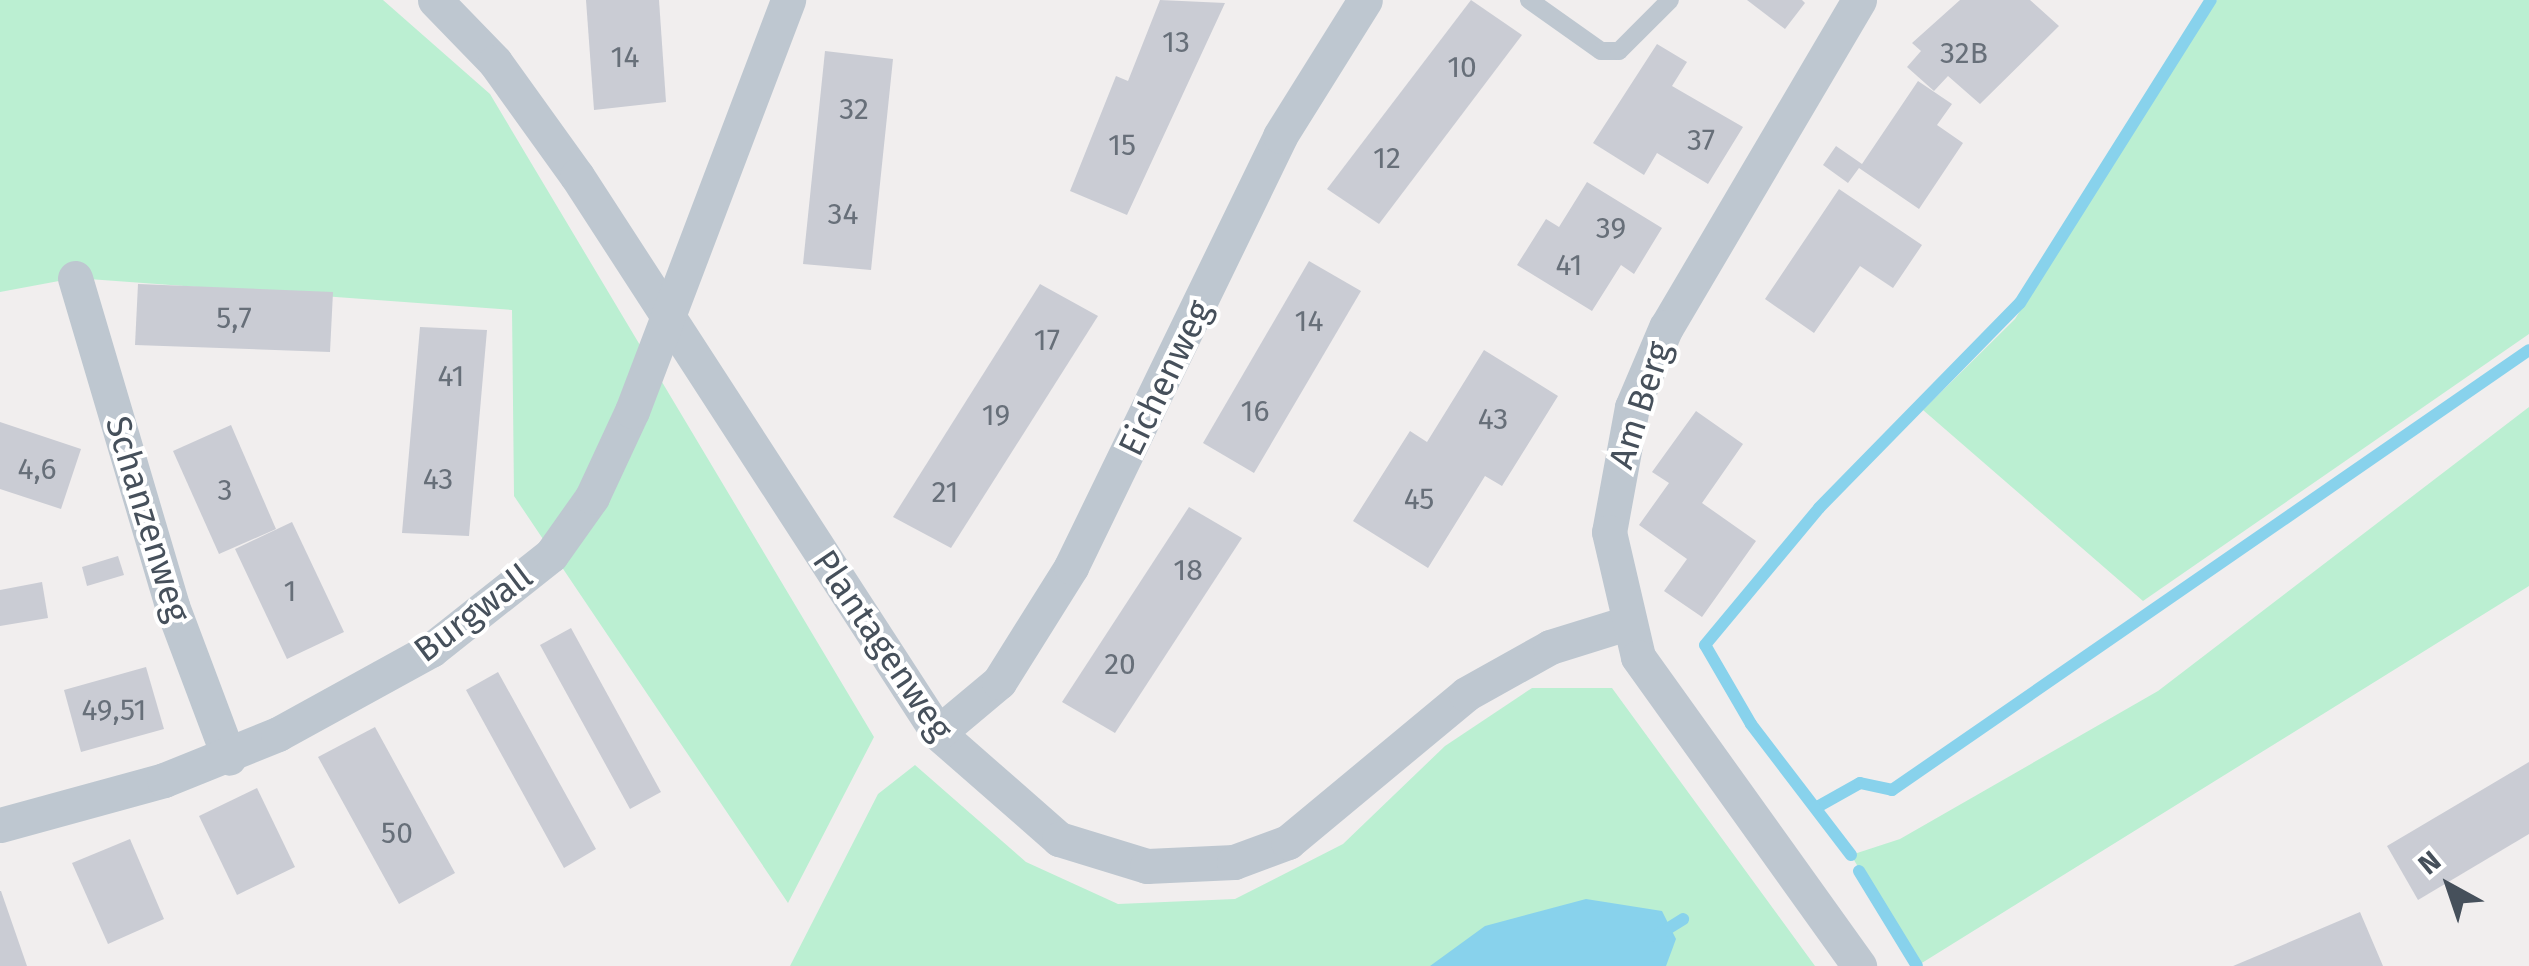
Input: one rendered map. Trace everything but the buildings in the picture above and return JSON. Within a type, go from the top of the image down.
[{"type":"street","name":"Plantagenweg","points":[[435,0],[528,106],[938,734],[1003,798],[1074,845],[1148,866],[1234,862],[1335,811],[1502,670],[1624,624]]},
{"type":"street","name":"Burgwall","points":[[0,826],[229,758],[431,650],[550,554],[592,497],[667,319],[788,0]]},
{"type":"street","name":"Eichenweg","points":[[938,734],[1000,682],[1071,566],[1280,136],[1366,0]]},
{"type":"street","name":"Am Berg","points":[[1859,0],[1666,327],[1632,407],[1609,532],[1624,624],[1660,692],[1859,966]]},
{"type":"street","name":"Schanzenweg","points":[[75,278],[172,606],[229,758]]},
{"type":"lane","points":[[1529,0],[1601,50],[1619,51],[1670,0]]},
{"type":"green space","points":[[0,0],[383,0],[490,94],[874,737],[788,903],[514,496],[512,310],[75,278],[0,292]]},
{"type":"green space","points":[[2217,0],[2529,0],[2529,334],[2143,601],[1923,410],[2015,319]]},
{"type":"green space","points":[[2529,407],[2529,586],[1917,966],[1851,855],[1900,839],[2158,691]]},
{"type":"green space","points":[[1532,688],[1612,688],[1815,966],[790,966],[878,794],[915,765],[1026,862],[1118,904],[1235,899],[1343,844],[1445,746]]},
{"type":"water","points":[[1586,899],[1662,911],[1676,939],[1666,966],[1430,966],[1485,926]]},
{"type":"waterway","points":[[1851,855],[1751,724],[1705,645],[1819,508],[2020,303],[2211,0]]},
{"type":"waterway","points":[[1819,806],[1860,783],[1892,790],[2529,350]]},
{"type":"waterway","points":[[1859,871],[1917,966]]},
{"type":"waterway","points":[[1656,936],[1683,919]]}]
